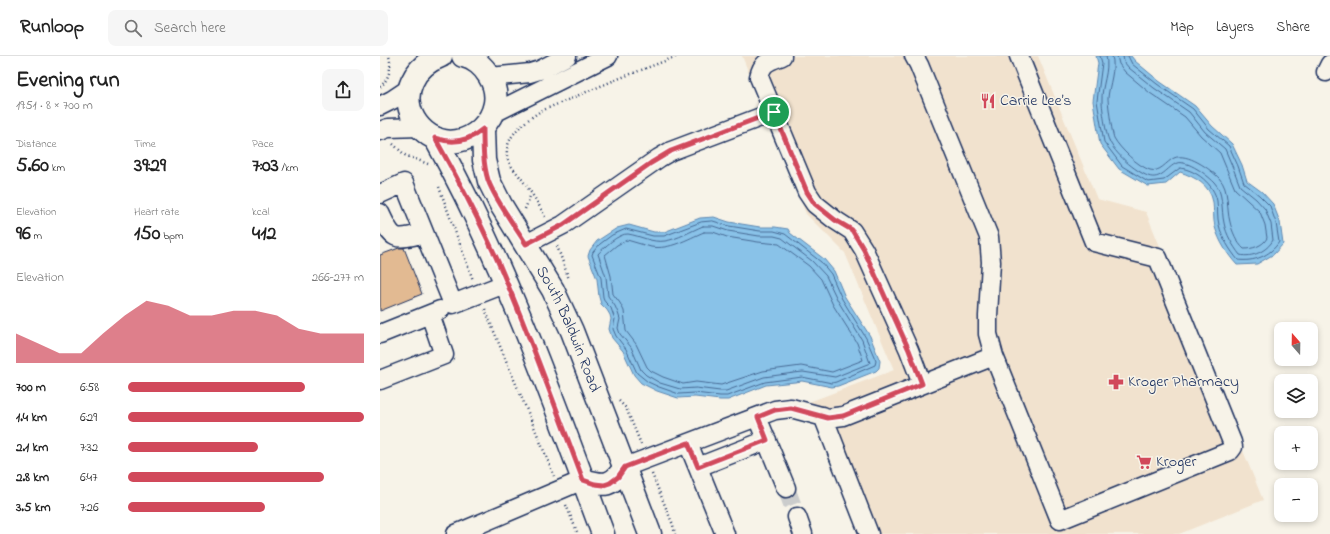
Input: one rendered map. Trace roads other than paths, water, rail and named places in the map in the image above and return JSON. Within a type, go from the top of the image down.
[{"type":"main road","points":[[441,56],[432,59],[414,73],[408,98],[410,110],[415,121],[427,132],[458,179],[507,284],[535,352],[603,534]]},
{"type":"main road","points":[[467,57],[477,62],[490,77]]},
{"type":"main road","name":"South Baldwin Road","points":[[490,77],[495,91],[496,103],[488,122],[484,160],[489,181],[501,205],[553,290],[572,331],[650,534]]},
{"type":"main road","points":[[427,132],[444,141],[455,141],[467,139],[478,133],[488,122]]},
{"type":"main road","points":[[583,480],[600,484],[610,483],[618,477],[625,467]]},
{"type":"street","points":[[490,77],[530,73],[540,70],[567,56]]},
{"type":"street","points":[[488,122],[608,56]]},
{"type":"street","points":[[782,56],[767,62],[761,68],[759,77],[807,192],[815,204],[835,220],[852,230],[864,250],[909,350],[922,384]]},
{"type":"street","points":[[914,56],[990,237],[991,262],[988,334],[994,356],[1063,527],[1230,451],[1233,447],[1158,258],[1094,242],[1019,56]]},
{"type":"street","points":[[380,106],[392,100],[414,73]]},
{"type":"street","points":[[526,244],[563,225],[665,154],[774,112]]},
{"type":"street","points":[[380,131],[388,128],[427,132]]},
{"type":"street","points":[[380,194],[404,184],[453,304]]},
{"type":"street","points":[[380,213],[388,230],[397,238],[405,238],[424,233]]},
{"type":"street","points":[[380,334],[507,284]]},
{"type":"street","points":[[380,380],[444,355],[430,314]]},
{"type":"street","points":[[625,467],[775,410],[791,408],[828,418],[843,416],[994,356]]},
{"type":"street","points":[[823,416],[869,534]]},
{"type":"street","points":[[758,417],[786,488]]},
{"type":"street","points":[[698,467],[767,440]]},
{"type":"street","points":[[688,443],[725,534]]},
{"type":"street","points":[[456,534],[583,480]]},
{"type":"street","points":[[797,517],[803,534]]},
{"type":"water","points":[[1096,56],[1131,56],[1159,81],[1195,106],[1212,126],[1232,144],[1242,165],[1247,181],[1262,192],[1273,204],[1280,222],[1283,244],[1274,254],[1257,264],[1237,265],[1224,247],[1217,232],[1214,224],[1213,202],[1209,191],[1201,182],[1191,176],[1180,172],[1166,184],[1148,186],[1119,169],[1100,144],[1093,101],[1098,63]]},
{"type":"water","points":[[714,217],[729,222],[760,227],[788,229],[790,233],[824,259],[834,271],[845,297],[870,336],[880,361],[879,368],[876,371],[838,386],[832,387],[802,381],[766,385],[728,400],[695,397],[678,398],[657,391],[641,383],[634,375],[623,351],[612,338],[609,329],[611,319],[610,315],[601,304],[597,279],[588,256],[590,250],[597,241],[617,228],[629,225],[654,232],[664,232],[700,218]]},
{"type":"tunnel","points":[[786,488],[797,517]]},
{"type":"place","name":"Carrie Lee’s","points":[[988,101]]},
{"type":"place","name":"Kroger Pharmacy","points":[[1116,382]]},
{"type":"place","name":"Kroger","points":[[1144,462]]}]
